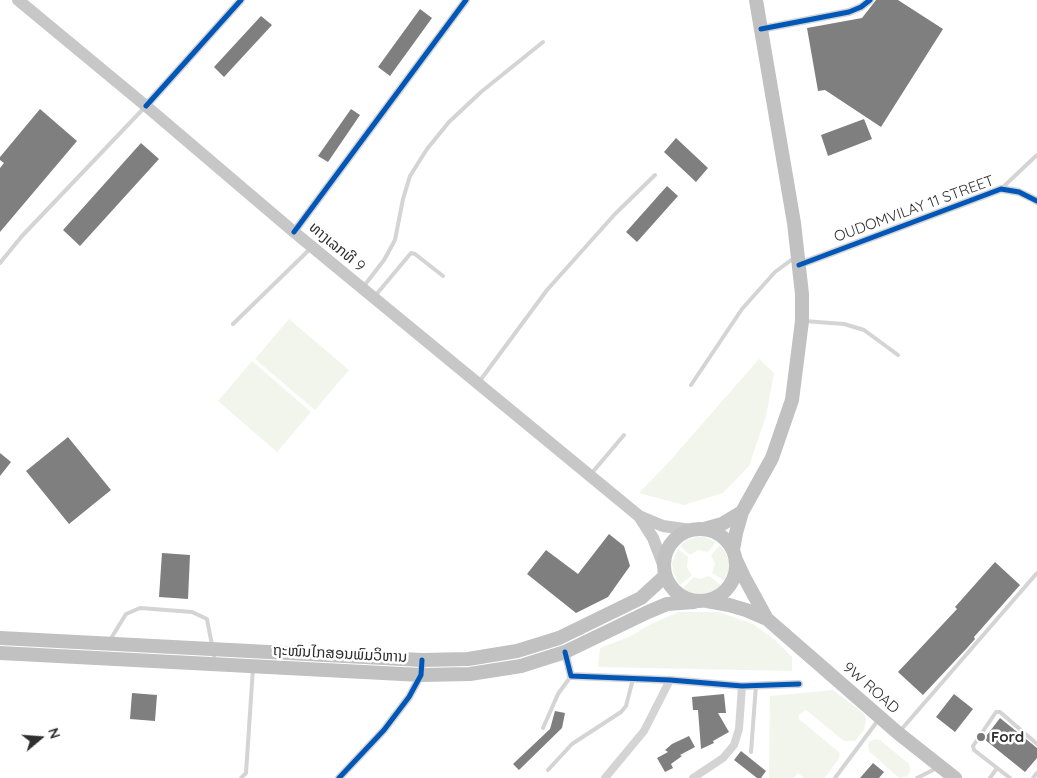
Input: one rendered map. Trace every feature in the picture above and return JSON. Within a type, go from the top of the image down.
[{"type":"highway","points":[[701,602],[718,598],[730,586],[736,570],[734,554],[736,533],[742,512],[772,458],[792,400],[802,321],[802,294],[794,223],[756,0]]},
{"type":"highway","points":[[742,512],[722,524],[680,534],[666,552],[664,570],[669,585],[685,599],[729,605],[768,619]]},
{"type":"highway","points":[[698,529],[716,533],[726,540],[768,619]]},
{"type":"highway","name":"ຖະໜົນໄກສອນພົມວິຫານ","points":[[0,638],[422,660],[478,658],[517,651],[559,638],[641,598],[664,570]]},
{"type":"highway","name":"ຖະໜົນໄກສອນພົມວິຫານ","points":[[0,653],[421,675],[470,674],[520,666],[565,652],[667,604],[701,602]]},
{"type":"highway","name":"9W ROAD","points":[[768,619],[898,733],[955,778]]},
{"type":"main road","name":"ທາງເລກທີ 9","points":[[18,0],[312,247],[638,516],[653,538],[664,570]]},
{"type":"main road","name":"ທາງເລກທີ 9","points":[[638,516],[663,526],[698,529]]},
{"type":"street","points":[[146,106],[241,0]]},
{"type":"street","points":[[294,232],[466,0]]},
{"type":"street","points":[[761,29],[849,12],[862,7],[870,0]]},
{"type":"street","name":"OUDOMVILAY 11 STREET","points":[[798,260],[1001,189],[1019,192],[1037,202]]},
{"type":"street","points":[[565,652],[571,676],[670,680],[742,686],[799,684]]},
{"type":"street","points":[[339,778],[384,730],[409,698],[421,675],[422,660]]},
{"type":"street","points":[[605,778],[644,731],[670,680]]},
{"type":"street","points":[[693,778],[723,758],[734,745],[739,728],[742,686]]},
{"type":"lane","points":[[362,288],[384,260],[395,240],[402,199],[410,176],[426,149],[449,122],[481,92],[544,42]]},
{"type":"lane","points":[[0,263],[22,236],[146,106]]},
{"type":"lane","points":[[1001,189],[1037,155]]},
{"type":"lane","points":[[478,384],[547,290],[615,214],[655,175]]},
{"type":"lane","points":[[233,324],[312,247]]},
{"type":"lane","points":[[374,298],[411,253],[415,254],[443,276]]},
{"type":"lane","points":[[691,385],[742,309],[775,272],[798,260]]},
{"type":"lane","points":[[802,321],[844,324],[864,330],[898,355]]},
{"type":"lane","points":[[590,476],[624,435]]},
{"type":"lane","points":[[898,733],[1037,573]]},
{"type":"lane","points":[[108,644],[126,614],[140,608],[192,612],[200,614],[207,619],[215,664]]},
{"type":"lane","points":[[241,778],[246,773],[253,666]]},
{"type":"lane","points":[[543,728],[558,694],[571,676]]},
{"type":"lane","points":[[548,770],[572,744],[621,712],[626,706],[633,679]]},
{"type":"lane","points":[[752,752],[756,685]]},
{"type":"lane","points":[[1010,778],[974,750],[973,746],[996,712],[1000,712],[1037,744]]},
{"type":"lane","points":[[835,778],[881,718]]},
{"type":"lane","points":[[917,778],[941,767]]},
{"type":"lane","points":[[990,778],[997,768]]},
{"type":"lane","points":[[1033,778],[1037,773]]},
{"type":"shaded area","points":[[289,319],[349,370],[315,410],[255,359]]},
{"type":"shaded area","points":[[759,359],[774,373],[766,416],[749,466],[723,493],[684,505],[639,493],[668,463]]},
{"type":"shaded area","points":[[252,361],[311,412],[277,452],[218,401]]},
{"type":"shaded area","points":[[705,537],[716,542],[708,552],[698,550],[690,555],[680,546],[687,540]]},
{"type":"shaded area","points":[[720,545],[726,553],[729,562],[725,581],[712,573],[715,564],[711,555]]},
{"type":"shaded area","points":[[678,549],[688,557],[687,568],[692,575],[680,585],[673,572],[672,563]]},
{"type":"shaded area","points":[[709,576],[721,585],[710,593],[691,593],[683,588],[694,577],[700,579]]},
{"type":"shaded area","points":[[679,612],[719,612],[753,624],[776,641],[792,657],[792,671],[598,667],[600,648],[629,637],[651,624]]},
{"type":"shaded area","points":[[833,690],[864,714],[866,720],[864,730],[855,741],[844,741],[806,710],[798,715],[799,719],[840,753],[839,758],[825,778],[804,778],[798,773],[794,778],[769,778],[770,696]]},
{"type":"shaded area","points":[[880,740],[909,764],[910,771],[907,777],[899,778],[869,751],[868,745],[870,741]]},
{"type":"building","points":[[876,0],[898,0],[943,29],[881,127],[825,90],[818,91],[807,28],[862,18]]},
{"type":"building","points":[[420,9],[432,18],[390,76],[378,67]]},
{"type":"building","points":[[261,16],[272,25],[224,77],[214,67]]},
{"type":"building","points":[[40,109],[77,141],[0,232],[0,168],[4,163],[0,160],[0,157]]},
{"type":"building","points":[[351,109],[360,115],[328,162],[318,156]]},
{"type":"building","points":[[864,119],[872,139],[828,156],[821,135]]},
{"type":"building","points":[[676,138],[708,168],[696,182],[664,152]]},
{"type":"building","points":[[141,143],[159,159],[80,246],[63,230]]},
{"type":"building","points":[[667,186],[678,196],[637,242],[626,232]]},
{"type":"building","points":[[68,437],[111,490],[69,524],[26,471]]},
{"type":"building","points":[[0,453],[11,462],[0,476]]},
{"type":"building","points":[[609,534],[624,546],[630,566],[608,597],[576,613],[527,574],[546,550],[578,574]]},
{"type":"building","points":[[162,553],[190,555],[188,599],[159,597]]},
{"type":"building","points":[[995,562],[1020,585],[974,637],[975,639],[923,695],[898,672],[957,609],[955,607]]},
{"type":"building","points":[[132,693],[157,695],[155,721],[130,719]]},
{"type":"building","points":[[724,694],[726,713],[718,713],[729,732],[713,741],[714,743],[701,749],[698,710],[693,710],[692,697]]},
{"type":"building","points":[[954,694],[973,709],[955,732],[936,717]]},
{"type":"building","points":[[555,711],[565,713],[562,728],[519,770],[513,764],[550,729]]},
{"type":"building","points":[[1000,718],[1037,748],[1037,758],[1025,772],[984,739]]},
{"type":"building","points":[[689,736],[695,747],[680,755],[682,756],[671,764],[673,768],[665,772],[657,758],[668,752],[665,750],[672,744]]},
{"type":"building","points":[[741,751],[766,771],[761,778],[757,778],[734,760]]},
{"type":"building","points":[[873,763],[884,772],[879,778],[860,778]]},
{"type":"cycle path","points":[[146,106],[241,0]]},
{"type":"cycle path","points":[[294,232],[466,0]]},
{"type":"cycle path","points":[[761,29],[849,12],[861,7],[870,0]]},
{"type":"cycle path","points":[[799,265],[1001,189],[1019,192],[1037,201]]},
{"type":"cycle path","points":[[565,652],[571,676],[670,680],[742,686],[799,684]]},
{"type":"cycle path","points":[[339,778],[384,730],[409,697],[421,675],[422,660]]},
{"type":"place","name":"Ford","points":[[981,737]]}]
